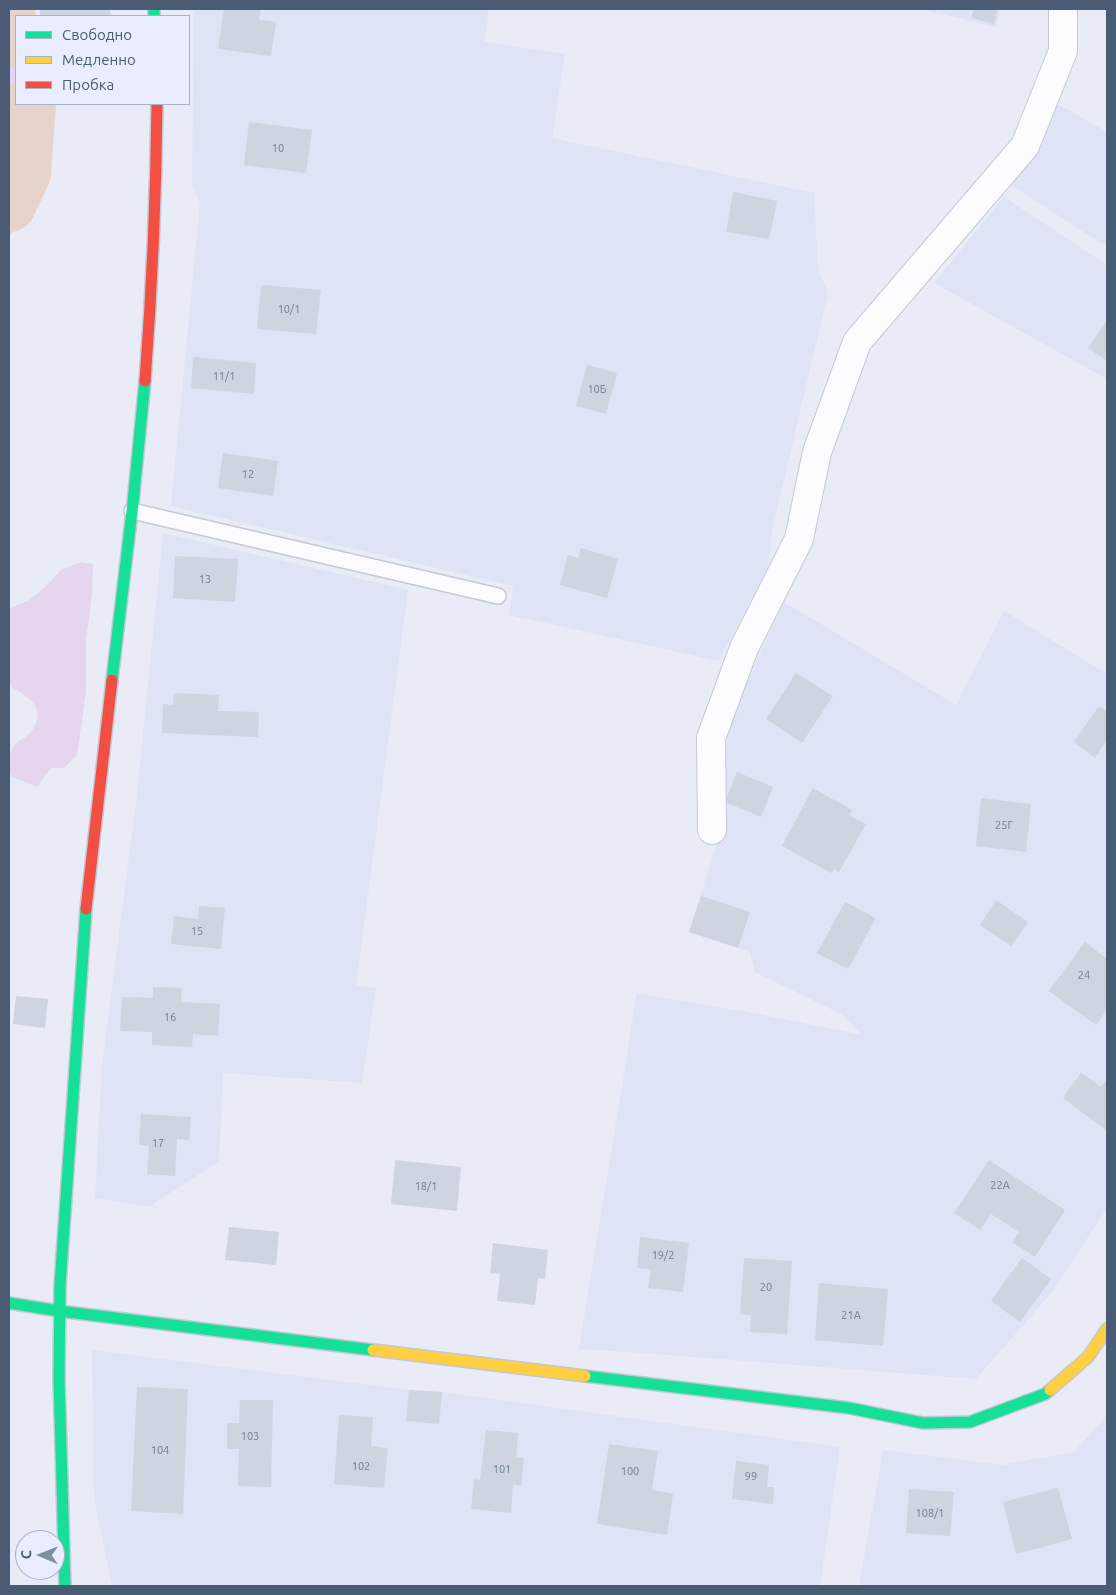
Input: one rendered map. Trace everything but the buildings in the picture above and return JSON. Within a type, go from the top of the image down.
[{"type":"street","points":[[712,830],[711,738],[744,648],[800,539],[817,452],[857,342],[1025,146],[1062,51],[1064,9]]},
{"type":"street","points":[[65,1586],[59,1311],[61,1251],[87,901],[132,511],[151,307],[158,162],[157,105]]},
{"type":"street","points":[[9,1303],[59,1311],[849,1408],[923,1423],[970,1422],[1045,1394],[1088,1357],[1107,1329]]},
{"type":"lane","points":[[132,511],[498,596]]},
{"type":"shaded area","points":[[9,9],[15,19],[15,105],[34,105],[38,200],[9,237]]},
{"type":"shaded area","points":[[194,9],[489,9],[484,42],[565,54],[552,138],[814,193],[818,269],[828,293],[773,526],[768,566],[719,661],[509,615],[513,586],[171,506],[200,203],[192,184]]},
{"type":"shaded area","points":[[922,9],[1001,9],[996,27]]},
{"type":"shaded area","points":[[1058,104],[1107,132],[1107,247],[1011,185]]},
{"type":"shaded area","points":[[1004,197],[1107,265],[1107,379],[934,283]]},
{"type":"shaded area","points":[[163,533],[408,590],[356,986],[376,988],[362,1083],[223,1073],[219,1161],[149,1207],[95,1198],[102,1065],[137,795]]},
{"type":"shaded area","points":[[81,562],[93,564],[92,594],[86,640],[86,692],[77,755],[64,768],[51,768],[38,787],[12,777],[9,767],[12,748],[31,732],[38,716],[37,710],[30,700],[11,687],[9,676],[9,609],[29,600],[61,570]]},
{"type":"shaded area","points":[[784,602],[956,705],[1004,611],[1107,674],[1107,1208],[1052,1292],[976,1379],[579,1349],[637,993],[747,1012],[862,1035],[841,1014],[755,972],[750,952],[689,932],[724,821],[721,774],[732,715]]},
{"type":"shaded area","points":[[92,1350],[409,1390],[442,1392],[840,1447],[820,1586],[112,1586],[94,1498]]},
{"type":"shaded area","points":[[1107,1415],[1107,1586],[859,1586],[883,1450],[1002,1465],[1074,1452]]},
{"type":"waterway","points":[[9,18],[15,37]]},
{"type":"waterway","points":[[9,205],[24,173],[29,105]]},
{"type":"traffic: fast","points":[[154,9],[154,15]]},
{"type":"traffic: fast","points":[[112,680],[145,381]]},
{"type":"traffic: fast","points":[[65,1586],[59,1379],[60,1285],[86,909]]},
{"type":"traffic: fast","points":[[9,1303],[59,1311],[373,1350]]},
{"type":"traffic: fast","points":[[585,1376],[849,1408],[923,1423],[970,1422],[1045,1394],[1050,1390]]},
{"type":"traffic: slow","points":[[1050,1390],[1088,1357],[1107,1329]]},
{"type":"traffic: slow","points":[[373,1350],[585,1376]]},
{"type":"traffic: jam","points":[[145,381],[156,174],[157,105]]},
{"type":"traffic: jam","points":[[86,909],[112,680]]}]
